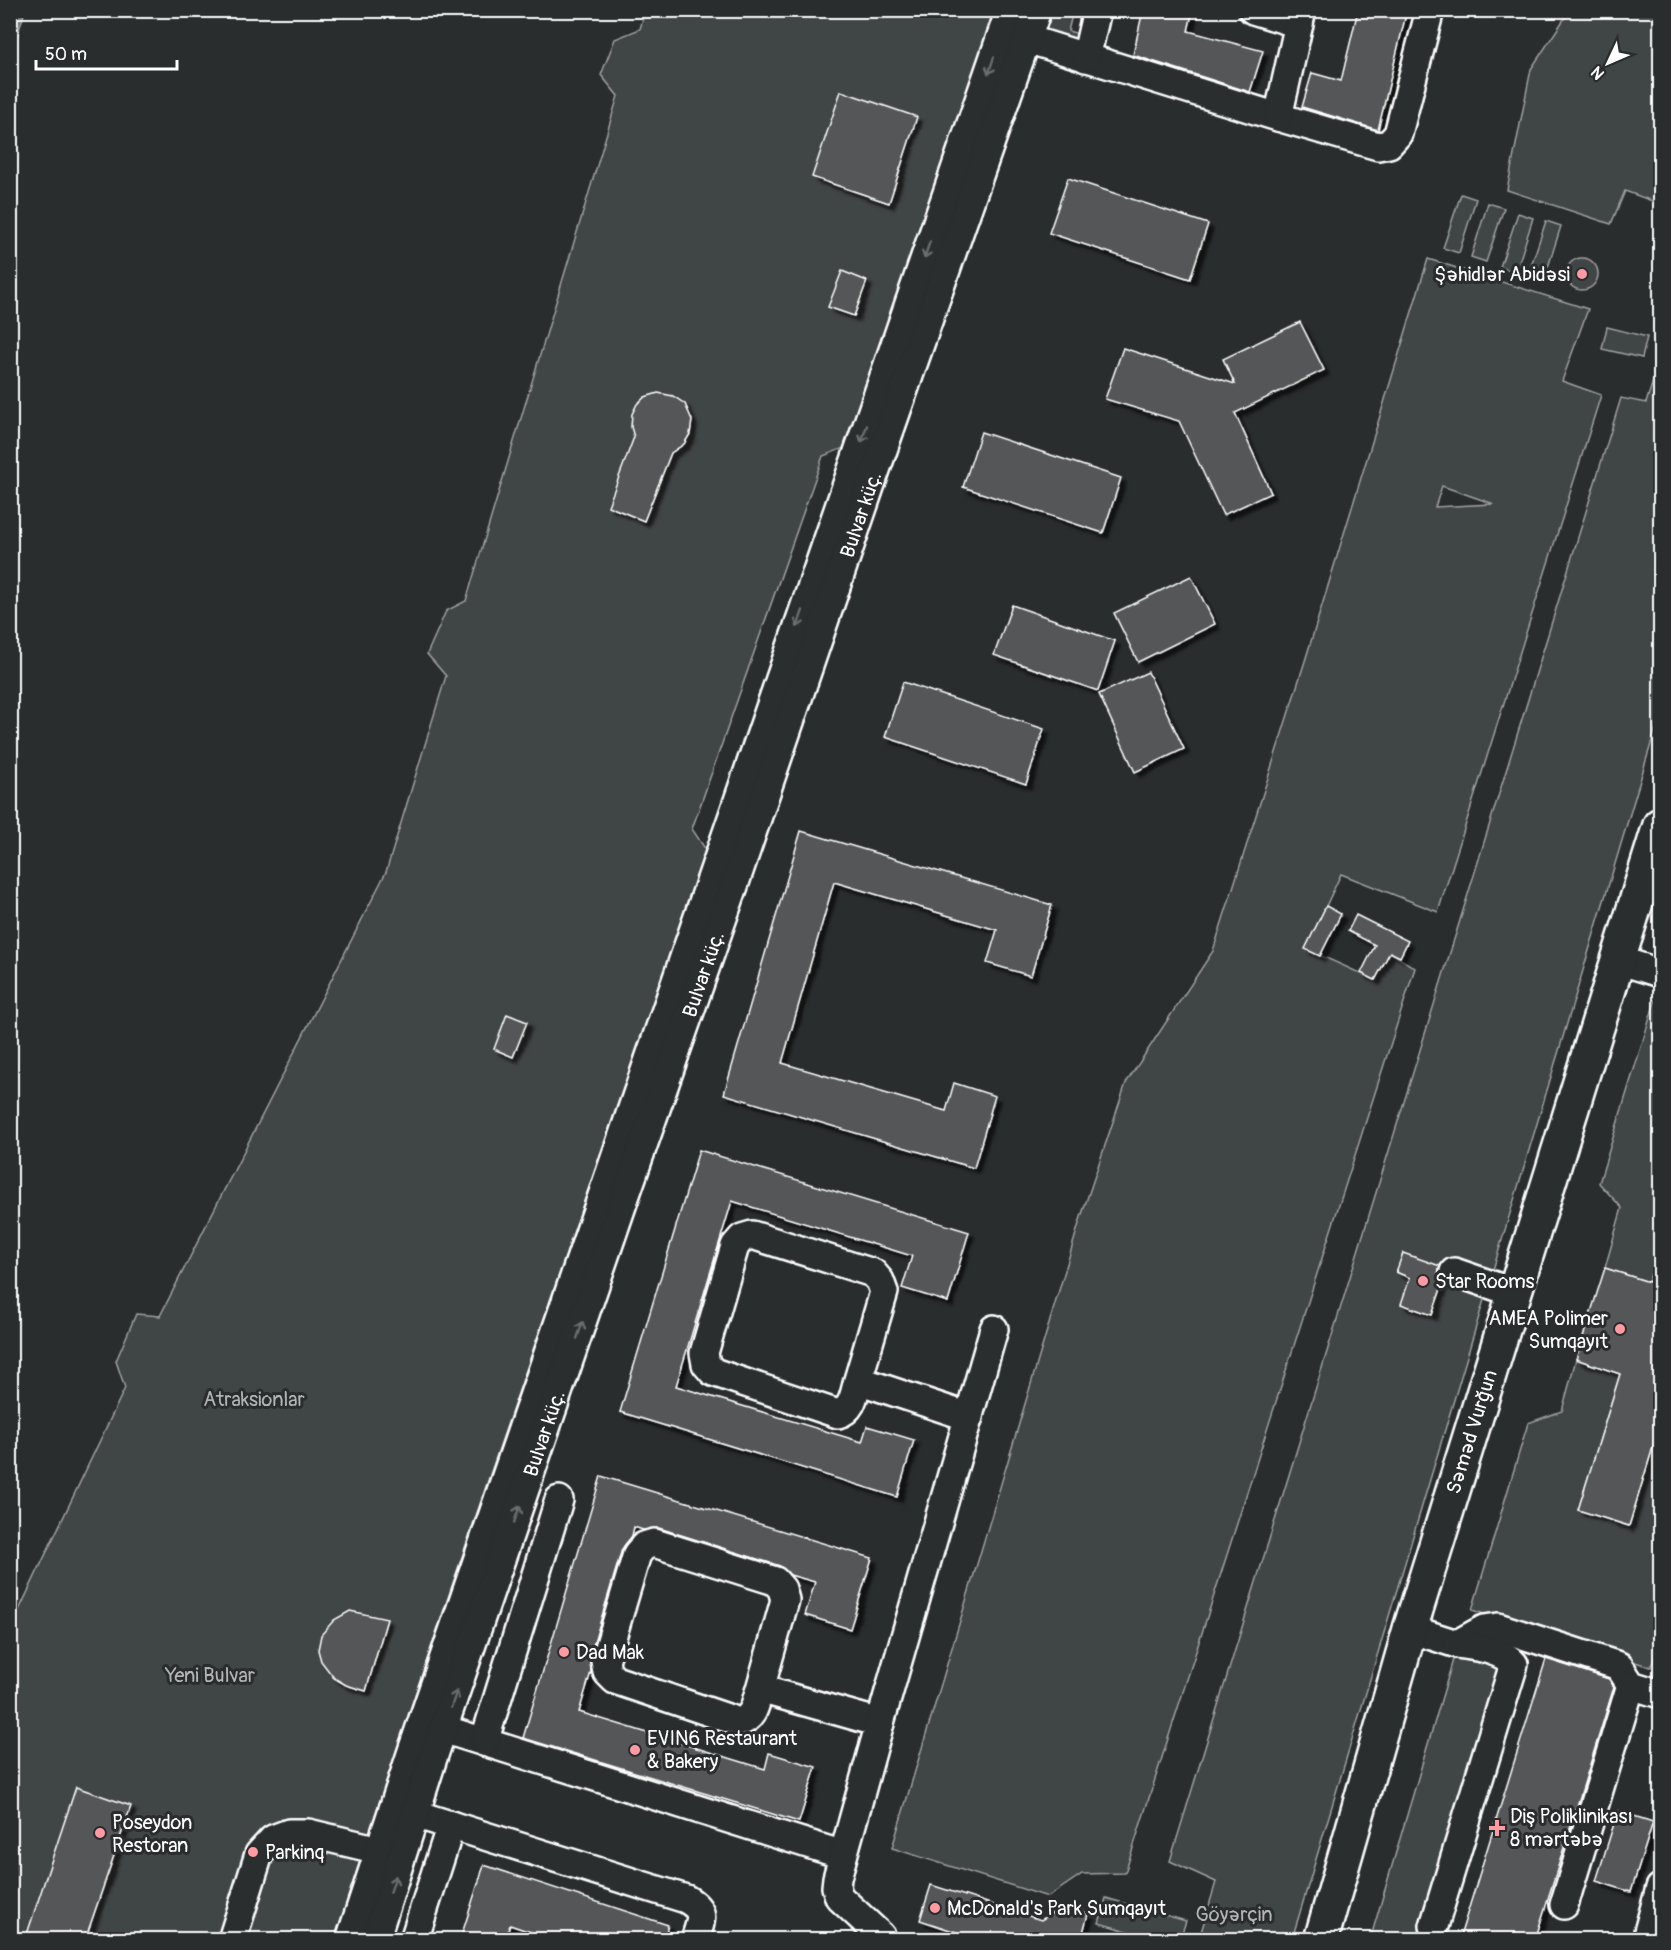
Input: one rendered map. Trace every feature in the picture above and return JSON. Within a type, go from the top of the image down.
[{"type":"main road","name":"Səməd Vurğun","points":[[1321,1940],[1410,1629],[1660,825]]},
{"type":"street","name":"Bulvar küç.","points":[[350,1940],[379,1850],[723,882],[859,483],[1010,10]]},
{"type":"street","name":"Bulvar küç.","points":[[859,483],[1037,10]]},
{"type":"street","points":[[1086,58],[1097,10]]},
{"type":"street","points":[[1253,10],[1301,17],[1278,117]]},
{"type":"street","points":[[1027,39],[1378,146],[1389,144],[1398,134],[1430,10]]},
{"type":"street","name":"Bulvar küç.","points":[[375,1940],[443,1729],[620,1211],[723,882]]},
{"type":"street","points":[[1618,960],[1660,973]]},
{"type":"street","points":[[752,1235],[873,1273],[880,1281],[884,1292],[858,1380],[849,1408],[837,1414],[713,1372],[706,1364],[704,1353],[735,1246],[742,1238],[752,1235]]},
{"type":"street","points":[[1454,1272],[1515,1293]]},
{"type":"street","points":[[882,1940],[881,1936],[839,1897],[836,1887],[880,1723],[994,1329]]},
{"type":"street","points":[[858,1380],[969,1417]]},
{"type":"street","points":[[484,1742],[559,1500]]},
{"type":"street","points":[[654,1543],[775,1581],[782,1589],[785,1600],[760,1689],[751,1716],[739,1722],[615,1680],[607,1672],[605,1661],[637,1554],[644,1546],[654,1543]]},
{"type":"street","points":[[1457,1644],[1484,1629],[1498,1627],[1619,1666],[1631,1685],[1660,1694]]},
{"type":"street","points":[[1410,1629],[1457,1644],[1489,1650],[1510,1659],[1514,1664],[1434,1926]]},
{"type":"street","points":[[1564,1905],[1631,1685]]},
{"type":"street","points":[[760,1689],[880,1723]]},
{"type":"street","points":[[443,1729],[843,1855]]},
{"type":"street","points":[[415,1814],[686,1899],[700,1911],[702,1920],[695,1940]]},
{"type":"street","points":[[414,1940],[451,1825]]},
{"type":"street","points":[[232,1940],[259,1854],[273,1839],[288,1833],[308,1833],[379,1850]]},
{"type":"street","points":[[1660,1888],[1648,1932],[1660,1936]]},
{"type":"green space","points":[[1570,10],[1660,11],[1660,204],[1625,191],[1611,224],[1507,190],[1531,69]]},
{"type":"green space","name":"Yeni Bulvar","points":[[645,11],[996,11],[844,448],[823,456],[692,829],[706,850],[471,1530],[335,1939],[11,1939],[10,1629],[125,1388],[116,1361],[136,1314],[160,1316],[386,872],[446,676],[427,654],[446,611],[466,601],[618,96],[601,75],[615,39],[640,29]]},
{"type":"green space","points":[[1051,11],[1073,11],[1068,31],[1082,35],[1078,44],[1046,31]]},
{"type":"green space","points":[[1461,194],[1476,199],[1459,253],[1443,248]]},
{"type":"green space","points":[[1488,203],[1504,208],[1486,262],[1471,257]]},
{"type":"green space","points":[[1518,213],[1533,218],[1516,272],[1500,267]]},
{"type":"green space","points":[[1546,221],[1561,226],[1544,280],[1528,275]]},
{"type":"green space","points":[[1582,258],[1593,263],[1598,274],[1593,285],[1582,290],[1571,285],[1566,274],[1571,263]]},
{"type":"green space","points":[[1428,259],[1588,309],[1562,381],[1601,395],[1438,912],[1341,874],[1306,949],[1375,980],[1390,952],[1415,968],[1125,1873],[1082,1874],[1048,1897],[892,1848],[1081,1217],[1126,1083],[1213,951],[1305,661]],"holes":[[[1442,486],[1492,504],[1435,507]]]},
{"type":"green space","points":[[1607,327],[1647,337],[1642,358],[1602,349]]},
{"type":"green space","name":"Göyərçin","points":[[1660,359],[1660,714],[1292,1939],[1199,1939],[1216,1882],[1170,1861],[1621,398],[1646,403]]},
{"type":"green space","points":[[1657,995],[1660,996],[1660,1244],[1649,1282],[1605,1268],[1622,1208],[1599,1183]]},
{"type":"green space","points":[[1576,1359],[1620,1374],[1578,1510],[1629,1526],[1660,1424],[1660,1639],[1651,1667],[1472,1610],[1528,1423],[1562,1411]]},
{"type":"green space","points":[[1455,1653],[1501,1669],[1420,1939],[1370,1940]]},
{"type":"green space","points":[[1106,1898],[1186,1921],[1180,1939],[1155,1939],[1099,1923]]},
{"type":"shaded area","points":[[10,11],[25,11],[11,55]]},
{"type":"building","points":[[1143,10],[1193,10],[1188,31],[1263,51],[1250,92],[1133,55]]},
{"type":"building","points":[[1358,10],[1407,10],[1378,130],[1302,107],[1312,73],[1341,81]]},
{"type":"building","points":[[841,91],[917,117],[889,203],[812,177]]},
{"type":"building","points":[[1068,178],[1208,224],[1190,279],[1049,233]]},
{"type":"building","points":[[842,271],[867,281],[854,316],[828,307]]},
{"type":"building","points":[[1300,322],[1324,370],[1235,413],[1271,493],[1223,515],[1179,421],[1105,399],[1123,348],[1235,384],[1223,359]]},
{"type":"building","points":[[658,393],[673,396],[685,404],[692,420],[690,434],[684,444],[671,453],[644,521],[608,506],[634,437],[631,427],[632,414],[637,404],[645,397]]},
{"type":"building","points":[[981,432],[1121,478],[1103,533],[963,487]]},
{"type":"building","points":[[1191,576],[1215,624],[1138,662],[1114,613]]},
{"type":"building","points":[[1012,605],[1115,641],[1098,691],[994,655]]},
{"type":"building","points":[[1148,672],[1184,749],[1135,772],[1099,694]]},
{"type":"building","points":[[903,682],[1044,729],[1026,784],[885,737]]},
{"type":"building","points":[[801,831],[1052,905],[1031,976],[987,963],[997,930],[834,882],[782,1063],[946,1111],[954,1083],[995,1096],[974,1168],[724,1094]]},
{"type":"building","points":[[1326,906],[1341,914],[1320,956],[1305,949]]},
{"type":"building","points":[[1356,915],[1408,941],[1400,957],[1390,952],[1375,980],[1361,973],[1375,945],[1348,931]]},
{"type":"building","points":[[507,1014],[527,1022],[513,1057],[494,1049]]},
{"type":"building","points":[[699,1150],[969,1232],[948,1302],[902,1288],[912,1256],[732,1201],[676,1386],[862,1442],[867,1426],[914,1440],[897,1497],[620,1412]]},
{"type":"building","points":[[1403,1253],[1440,1266],[1438,1274],[1443,1283],[1432,1315],[1401,1304],[1410,1278],[1396,1272]]},
{"type":"building","points":[[1657,1256],[1660,1256],[1660,1424],[1629,1526],[1578,1510],[1620,1374],[1576,1359],[1605,1268],[1649,1282]]},
{"type":"building","points":[[601,1476],[872,1558],[850,1629],[805,1615],[815,1582],[790,1575],[780,1566],[659,1528],[643,1530],[634,1527],[632,1536],[622,1549],[590,1656],[591,1672],[579,1712],[765,1769],[769,1753],[816,1767],[799,1822],[523,1738]]},
{"type":"building","points":[[350,1611],[387,1619],[366,1691],[346,1685],[334,1678],[321,1661],[318,1650],[321,1635],[334,1620]]},
{"type":"building","points":[[1546,1659],[1609,1679],[1614,1687],[1535,1940],[1459,1940]]},
{"type":"building","points":[[76,1787],[131,1806],[85,1940],[25,1940]]},
{"type":"building","points":[[1618,1811],[1653,1822],[1631,1892],[1596,1881]]},
{"type":"building","points":[[484,1865],[668,1925],[664,1940],[554,1940],[510,1925],[505,1940],[460,1940]]},
{"type":"building","points":[[931,1885],[1041,1920],[1054,1912],[1069,1908],[1088,1914],[1081,1940],[980,1940],[920,1920]]},
{"type":"place","name":"Şəhidlər Abidəsi","points":[[1582,274]]},
{"type":"place","name":"Star Rooms","points":[[1423,1281]]},
{"type":"place","name":"AMEA Polimer Sumqayıt","points":[[1620,1329]]},
{"type":"place","name":"Dad Mak","points":[[564,1652]]},
{"type":"place","name":"EVIN6 Restaurant & Bakery","points":[[635,1750]]},
{"type":"place","name":"Diş Poliklinikası 8 mərtəbə","points":[[1497,1828]]},
{"type":"place","name":"Poseydon Restoran","points":[[100,1833]]},
{"type":"place","name":"Parkinq","points":[[253,1852]]},
{"type":"place","name":"McDonald's Park Sumqayıt","points":[[935,1908]]},
{"type":"park label","name":"Atraksionlar","points":[[254,1399]]}]
